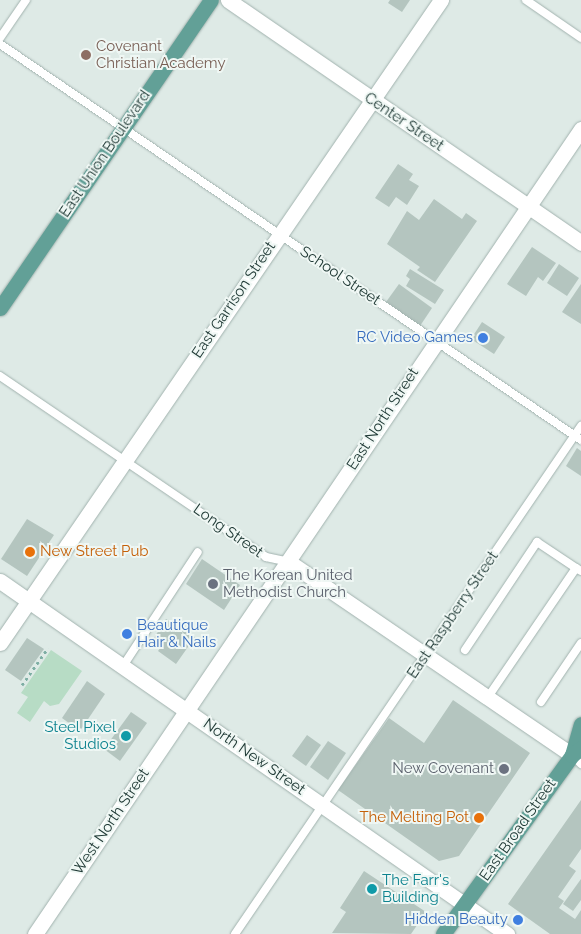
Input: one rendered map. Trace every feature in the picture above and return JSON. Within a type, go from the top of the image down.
[{"type":"main road","name":"East Union Boulevard","points":[[0,308],[211,0]]},
{"type":"main road","name":"East Broad Street","points":[[443,934],[578,756],[576,731],[581,724]]},
{"type":"street","name":"Center Street","points":[[228,0],[581,242]]},
{"type":"street","name":"East Garrison Street","points":[[0,643],[278,234],[440,0]]},
{"type":"street","name":"East North Street","points":[[187,710],[289,562],[435,341],[581,129]]},
{"type":"street","name":"Long Street","points":[[289,562],[578,756]]},
{"type":"street","name":"North New Street","points":[[0,581],[323,804],[507,934]]},
{"type":"street","name":"West North Street","points":[[35,934],[187,710]]},
{"type":"lane","points":[[0,38],[26,0]]},
{"type":"lane","points":[[526,0],[581,38]]},
{"type":"lane","name":"School Street","points":[[0,44],[578,438]]},
{"type":"lane","name":"Long Street","points":[[0,376],[266,557],[289,562]]},
{"type":"lane","name":"East Raspberry Street","points":[[235,934],[426,654],[578,438],[581,426]]},
{"type":"lane","points":[[465,650],[537,542],[578,569],[488,697]]},
{"type":"lane","points":[[123,666],[198,552]]},
{"type":"lane","points":[[541,702],[581,642]]},
{"type":"path","points":[[22,685],[48,648]]},
{"type":"green space","points":[[51,650],[82,671],[59,704],[50,706],[44,701],[30,722],[17,713],[28,697],[21,693]]},
{"type":"building","points":[[390,0],[410,0],[402,12],[388,3]]},
{"type":"building","points":[[398,164],[413,174],[409,180],[419,186],[407,205],[396,197],[389,207],[375,198]]},
{"type":"building","points":[[434,199],[462,219],[466,213],[477,221],[435,282],[417,270],[420,267],[387,244],[407,211],[419,220]]},
{"type":"building","points":[[532,247],[556,263],[543,281],[538,277],[526,296],[507,284]]},
{"type":"building","points":[[559,264],[579,278],[567,296],[547,283]]},
{"type":"building","points":[[410,269],[444,290],[435,304],[406,286],[410,279],[406,276]]},
{"type":"building","points":[[399,284],[432,308],[420,326],[386,302]]},
{"type":"building","points":[[581,284],[581,324],[562,312]]},
{"type":"building","points":[[482,322],[505,337],[494,354],[471,339]]},
{"type":"building","points":[[577,448],[581,451],[581,476],[566,466]]},
{"type":"building","points":[[27,519],[54,535],[27,576],[1,559]]},
{"type":"building","name":"The Korean United Methodist Church","points":[[202,559],[240,585],[224,610],[186,584]]},
{"type":"building","points":[[166,619],[195,637],[176,664],[158,651],[163,644],[154,638]]},
{"type":"building","points":[[27,638],[44,649],[21,681],[5,670]]},
{"type":"building","points":[[87,681],[105,694],[80,731],[62,718]]},
{"type":"building","points":[[453,700],[530,753],[459,856],[439,861],[338,790],[389,718],[424,743]]},
{"type":"building","name":"Steel Pixel Studios","points":[[131,712],[147,723],[120,761],[104,749]]},
{"type":"building","points":[[307,735],[321,745],[306,766],[292,756]]},
{"type":"building","points":[[328,741],[346,753],[328,780],[310,767]]},
{"type":"building","points":[[581,800],[581,849],[569,866],[576,871],[558,897],[564,901],[559,908],[575,919],[581,910],[581,934],[550,934],[508,904]]},
{"type":"building","name":"The Farr's Building","points":[[364,871],[426,912],[411,934],[332,933],[346,912],[340,908]]},
{"type":"building","points":[[581,879],[581,900],[573,911],[563,904]]},
{"type":"place","name":"Covenant Christian Academy","points":[[86,55]]},
{"type":"place","name":"RC Video Games","points":[[483,338]]},
{"type":"place","name":"New Street Pub","points":[[30,552]]},
{"type":"place","name":"The Korean United Methodist Church","points":[[213,584]]},
{"type":"place","name":"Beautique Hair & Nails","points":[[127,634]]},
{"type":"place","name":"Steel Pixel Studios","points":[[126,736]]},
{"type":"place","name":"New Covenant","points":[[504,769]]},
{"type":"place","name":"The Melting Pot","points":[[479,818]]},
{"type":"place","name":"The Farr's Building","points":[[372,889]]},
{"type":"place","name":"Hidden Beauty","points":[[518,920]]}]
